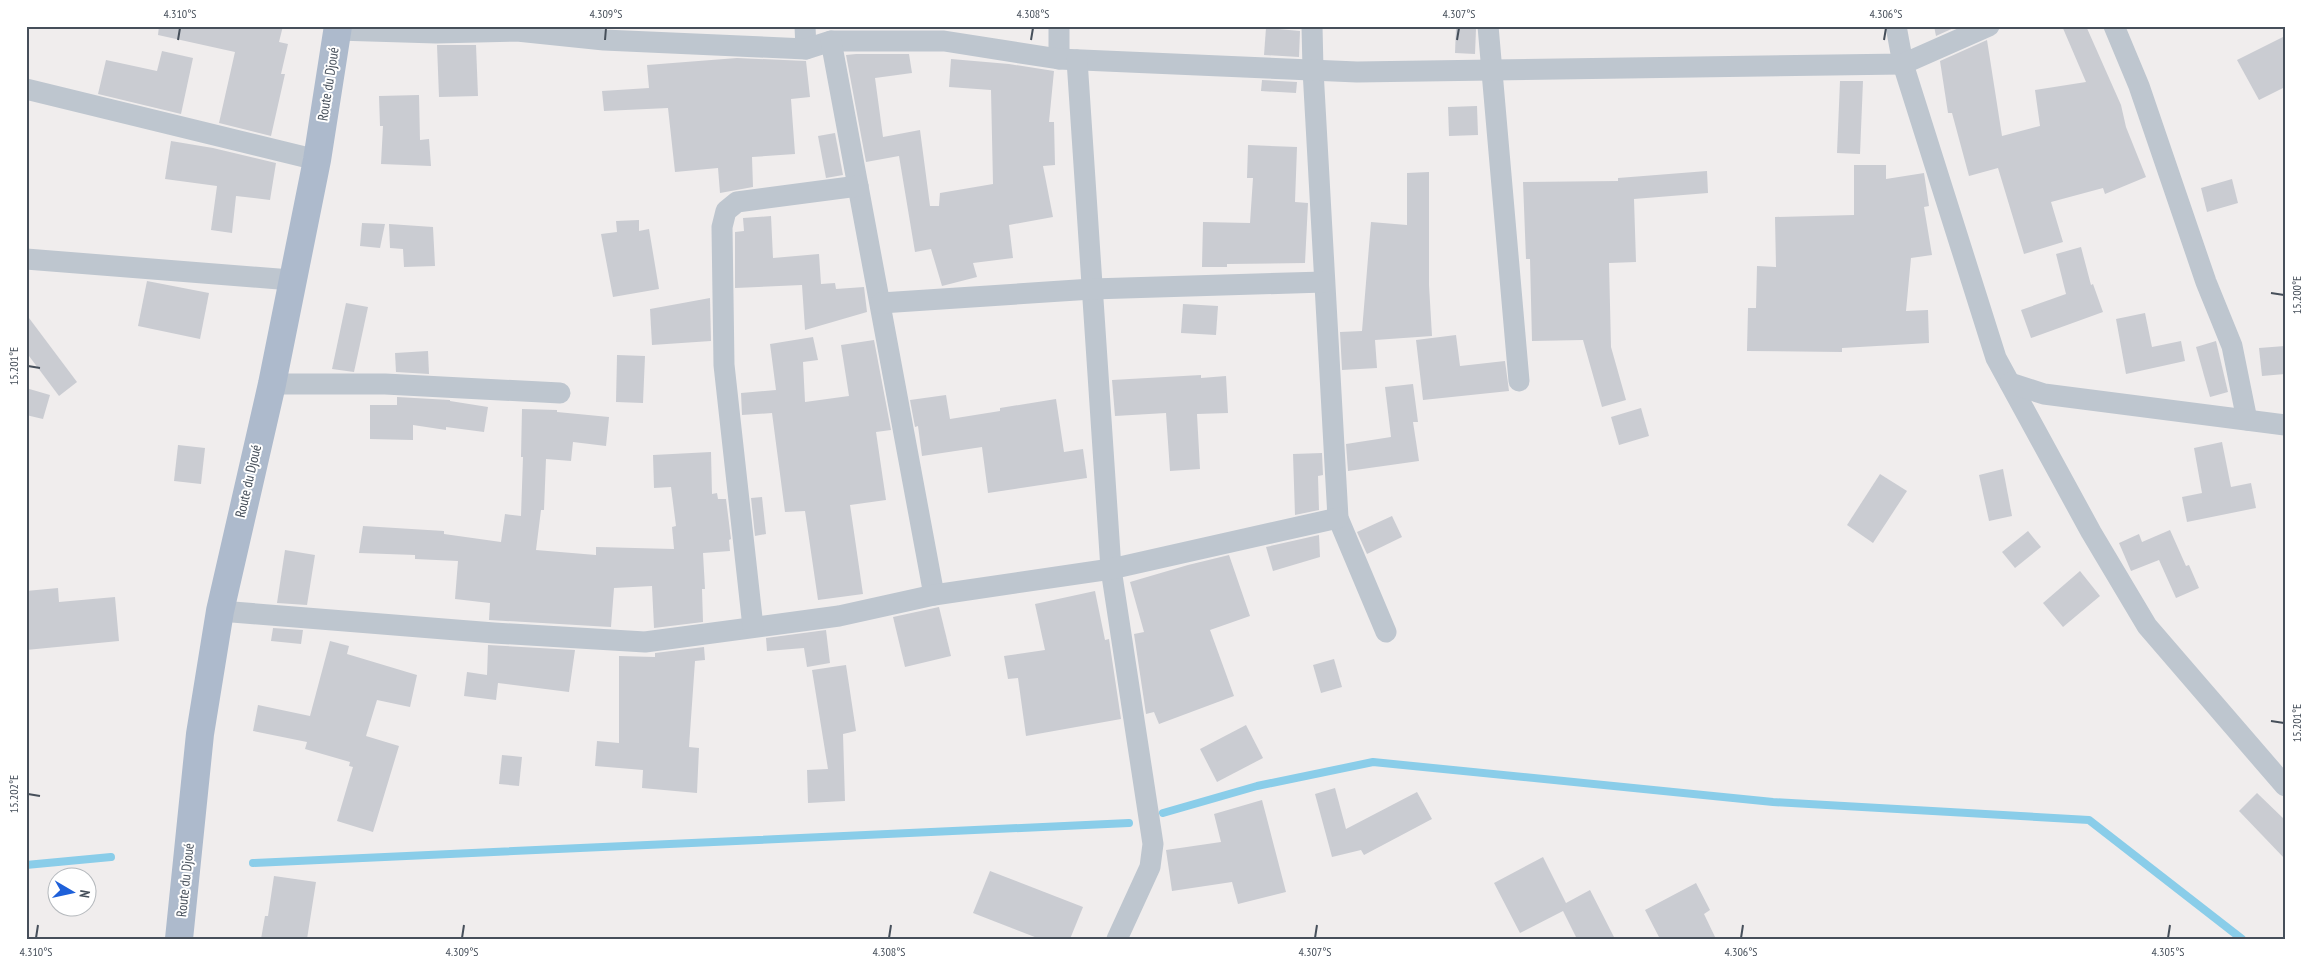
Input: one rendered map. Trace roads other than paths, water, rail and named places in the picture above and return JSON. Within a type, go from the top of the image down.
[{"type":"main road","name":"Route du Djoué","points":[[179,939],[200,734],[220,611],[246,489],[272,384],[316,160],[337,28]]},
{"type":"street","points":[[805,26],[806,49]]},
{"type":"street","points":[[1059,26],[1068,60],[1092,289],[1111,569],[1153,844],[1150,867],[1118,939]]},
{"type":"street","points":[[1312,26],[1324,282],[1338,518],[1386,632]]},
{"type":"street","points":[[1488,26],[1490,70],[1519,381]]},
{"type":"street","points":[[1896,26],[1903,64],[1996,358],[2091,532],[2147,626],[2285,786]]},
{"type":"street","points":[[337,28],[436,33],[517,31],[604,33],[806,49],[831,40],[944,41],[1068,60],[1357,72],[1903,64],[1989,26]]},
{"type":"street","points":[[2114,26],[2139,86],[2200,264],[2232,346],[2247,420]]},
{"type":"street","points":[[831,40],[934,595]]},
{"type":"street","points":[[26,89],[316,160]]},
{"type":"street","points":[[753,627],[724,365],[722,226],[726,211],[737,202],[858,186]]},
{"type":"street","points":[[26,259],[291,280]]},
{"type":"street","points":[[880,303],[1092,289],[1324,282]]},
{"type":"street","points":[[2010,383],[2044,394],[2285,425]]},
{"type":"street","points":[[272,384],[385,384],[560,393]]},
{"type":"street","points":[[220,611],[494,633],[645,642],[840,616],[934,595],[1111,569],[1338,518]]},
{"type":"waterway","points":[[1163,813],[1257,786],[1373,762],[1773,802],[2089,820],[2242,939]]},
{"type":"waterway","points":[[253,863],[1129,823]]},
{"type":"waterway","points":[[26,865],[111,857]]}]
